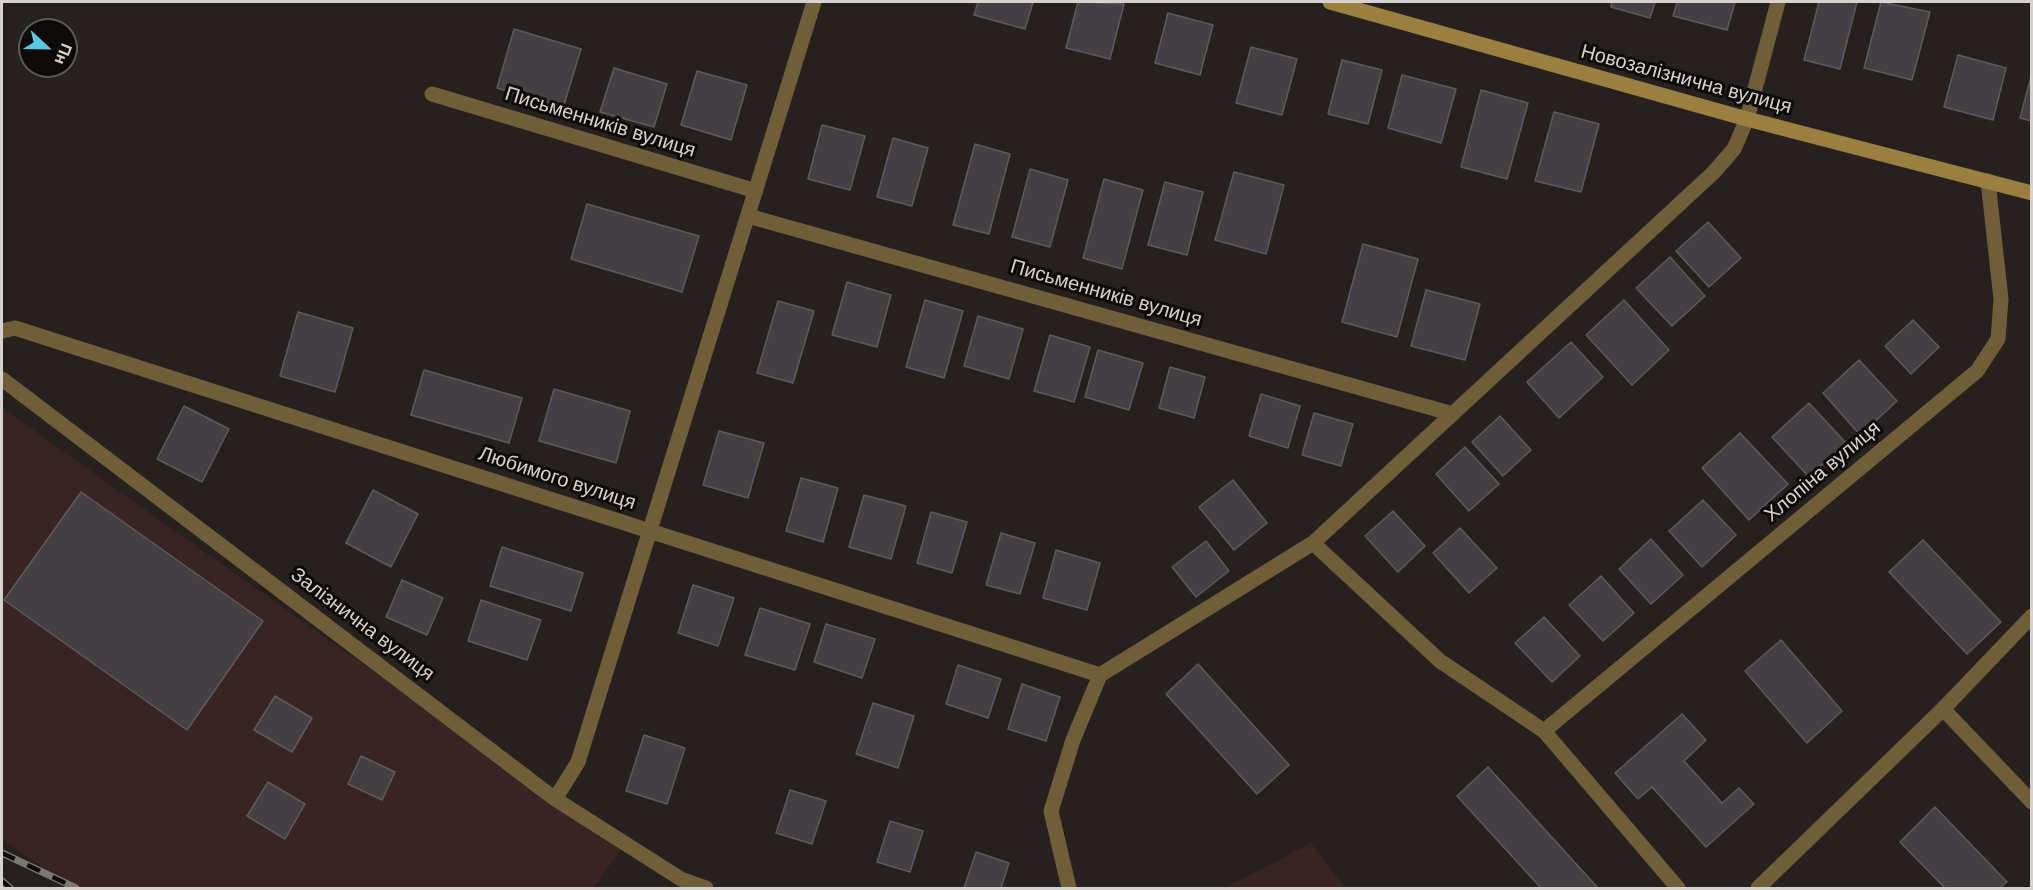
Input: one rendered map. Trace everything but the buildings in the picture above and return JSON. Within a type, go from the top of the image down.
[{"type":"main road","name":"Новозалізнична вулиця","points":[[1330,2],[1747,119],[2031,193]]},
{"type":"street","points":[[555,799],[578,762],[814,2]]},
{"type":"street","points":[[1069,888],[1051,811],[1073,740],[1100,675],[1313,543],[1713,174],[1734,148],[1747,119],[1778,2]]},
{"type":"street","name":"Письменників вулиця","points":[[432,94],[756,191]]},
{"type":"street","name":"Хлопіна вулиця","points":[[1544,731],[1977,371],[1998,339],[2001,299],[1988,181]]},
{"type":"street","name":"Письменників вулиця","points":[[748,216],[1453,414]]},
{"type":"street","name":"Любимого вулиця","points":[[2,331],[15,328],[1100,675]]},
{"type":"street","name":"Залізнична вулиця","points":[[2,379],[555,799],[681,879],[706,888]]},
{"type":"street","points":[[1313,543],[1440,661],[1544,731],[1678,888]]},
{"type":"street","points":[[1758,888],[1943,709],[2031,616]]},
{"type":"street","points":[[1943,709],[2031,802]]},
{"type":"shaded area","points":[[2,408],[622,848],[593,888],[71,888],[2,839]]},
{"type":"shaded area","points":[[1311,843],[1345,888],[1225,888]]},
{"type":"railway","points":[[2,853],[76,888]]},
{"type":"railway","points":[[2,881],[10,888]]}]
